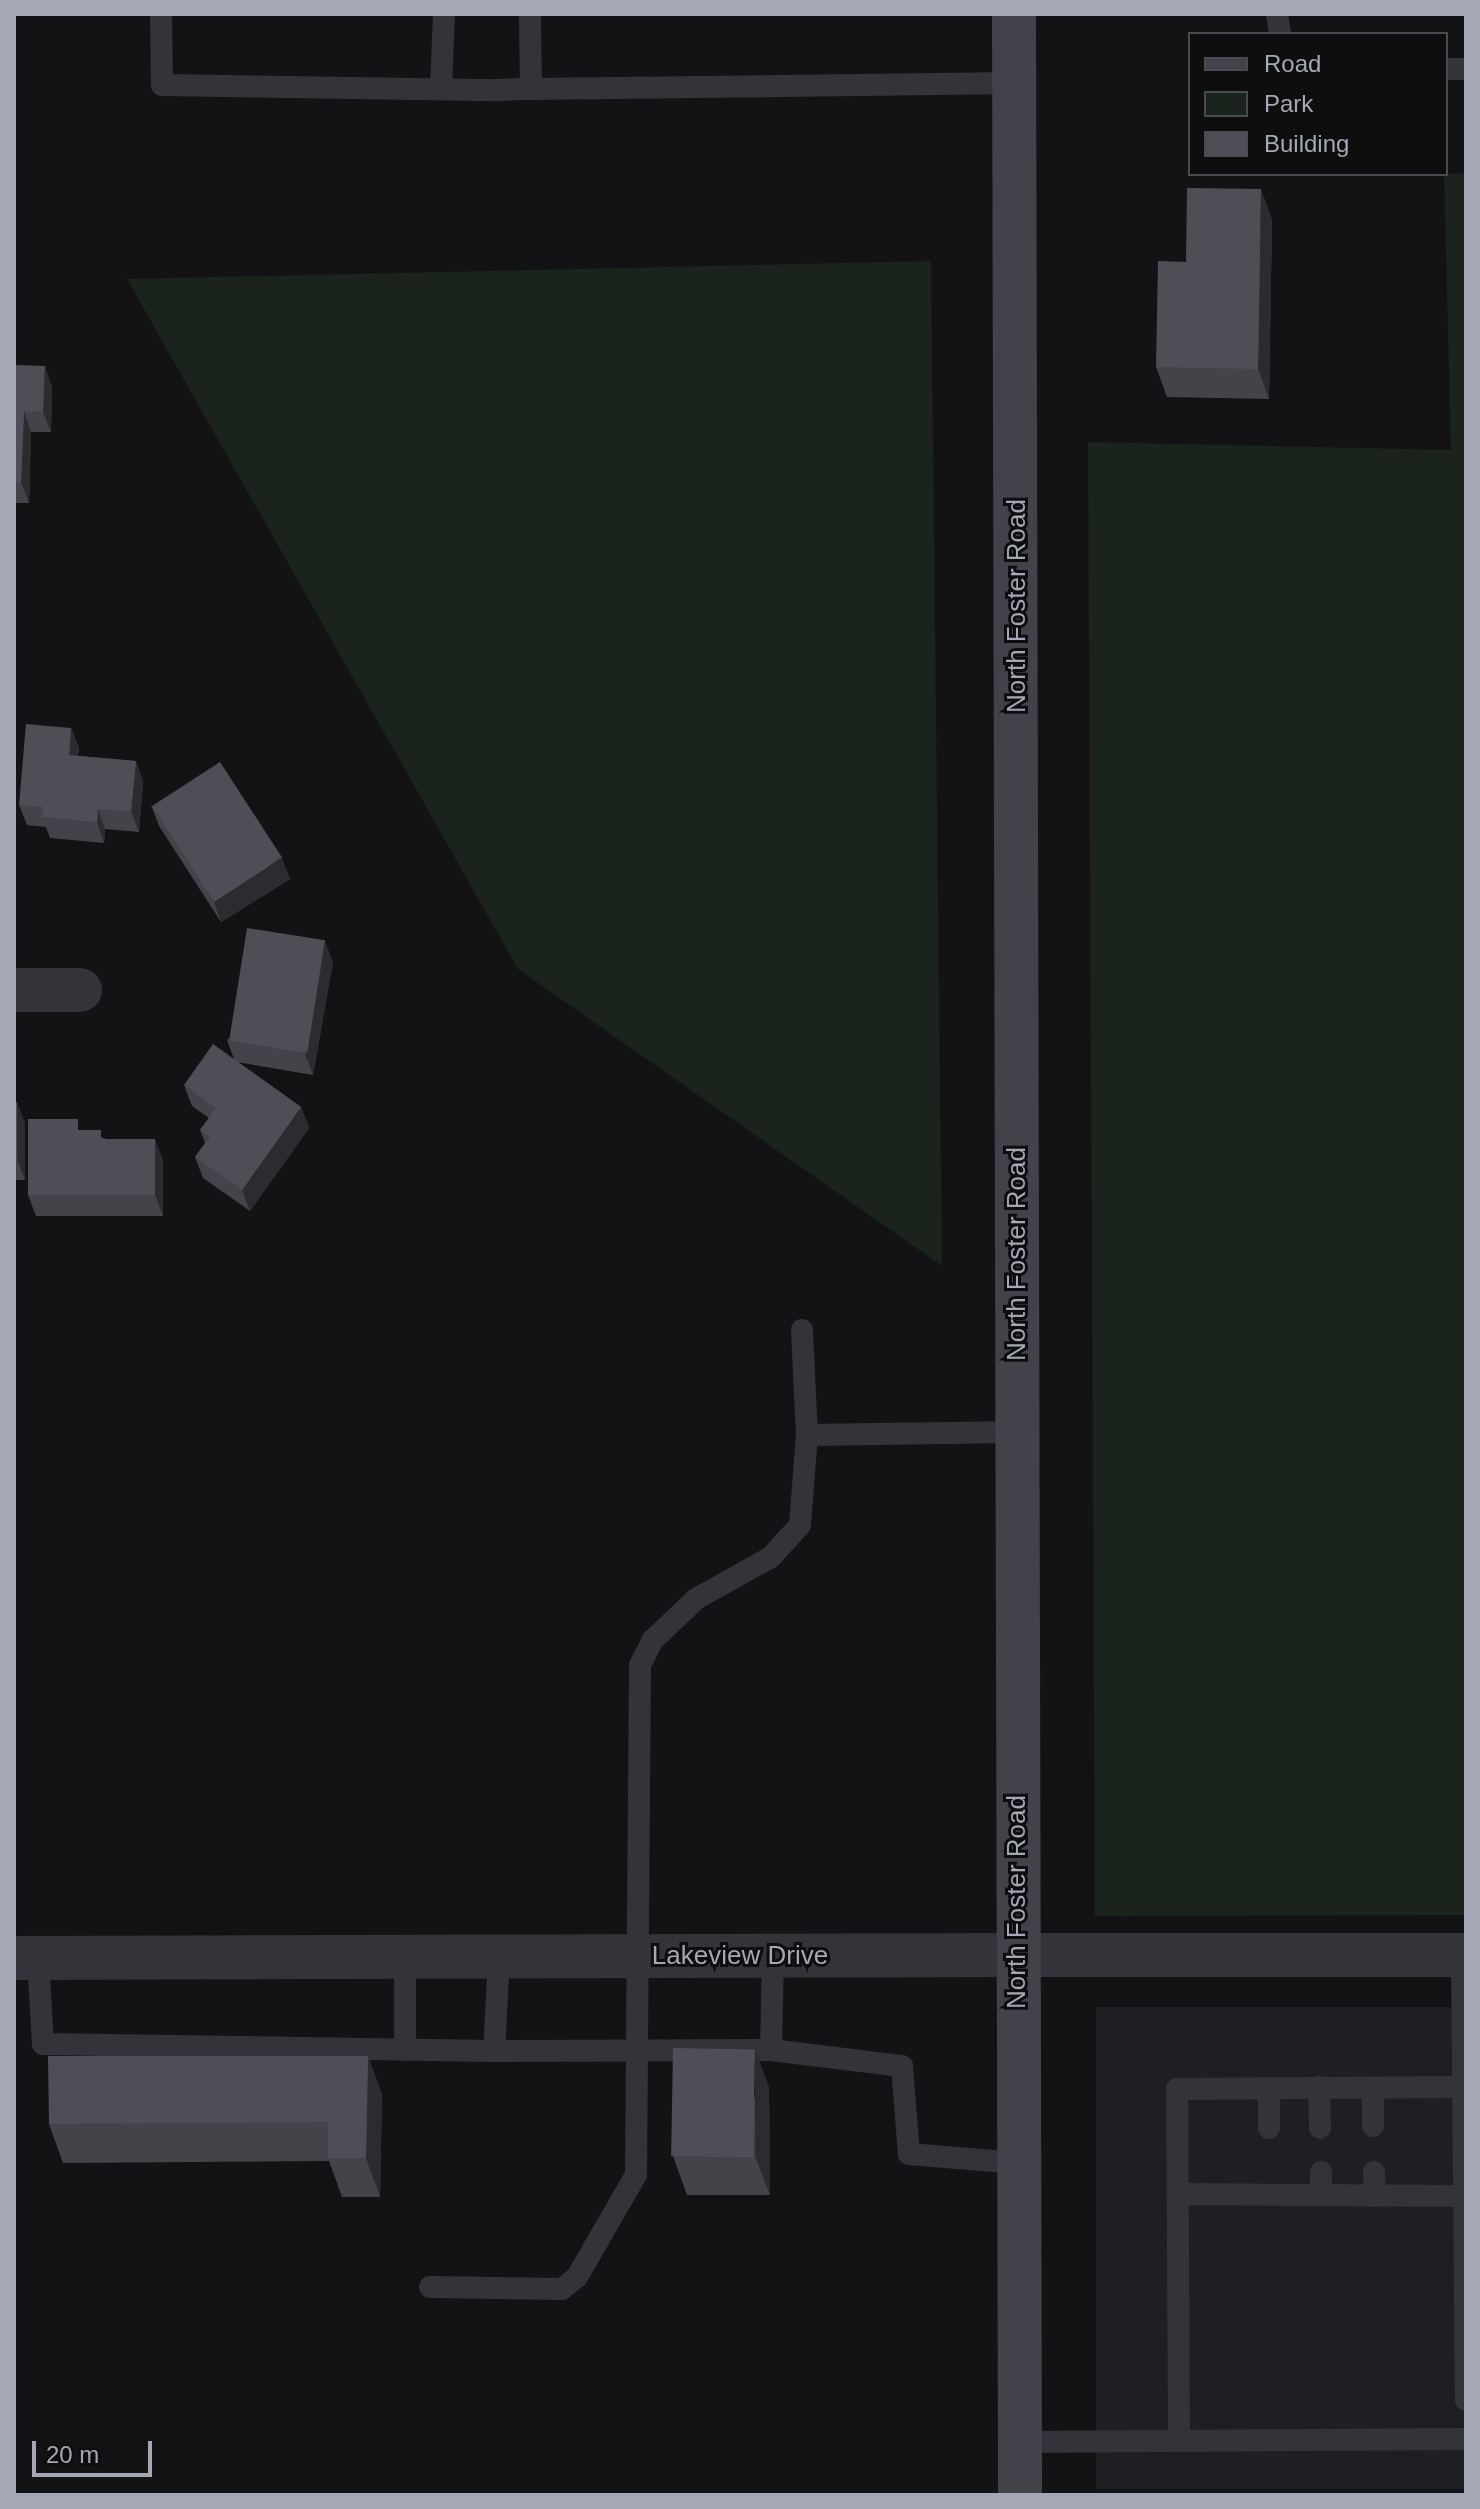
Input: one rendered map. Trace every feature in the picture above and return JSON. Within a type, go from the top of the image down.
[{"type":"main road","name":"North Foster Road","points":[[1014,14],[1020,2495]]},
{"type":"street","points":[[14,990],[80,990]]},
{"type":"street","name":"Lakeview Drive","points":[[26,1958],[1464,1955]]},
{"type":"lane","points":[[161,14],[162,85],[531,89],[1014,83]]},
{"type":"lane","points":[[441,89],[444,14]]},
{"type":"lane","points":[[530,14],[531,89]]},
{"type":"lane","points":[[430,2287],[562,2289],[577,2277],[636,2175],[640,1665],[653,1640],[696,1599],[771,1557],[800,1525],[807,1435],[802,1330]]},
{"type":"lane","points":[[807,1435],[1017,1432]]},
{"type":"lane","points":[[771,2050],[773,1955]]},
{"type":"lane","points":[[1464,1955],[1466,2400]]},
{"type":"lane","points":[[405,1957],[405,2050]]},
{"type":"lane","points":[[494,2051],[499,1957]]},
{"type":"lane","points":[[26,1958],[43,2044],[494,2051],[771,2050],[902,2066],[909,2154],[1018,2163]]},
{"type":"lane","points":[[1319,2087],[1320,2128]]},
{"type":"lane","points":[[1179,2439],[1177,2089],[1464,2087]]},
{"type":"lane","points":[[1269,2088],[1269,2128]]},
{"type":"lane","points":[[1373,2088],[1373,2126]]},
{"type":"lane","points":[[1374,2172],[1375,2196]]},
{"type":"lane","points":[[1178,2194],[1272,2184],[1321,2183],[1375,2196],[1465,2196]]},
{"type":"lane","points":[[1020,2442],[1466,2439]]},
{"type":"shaded area","points":[[1096,2007],[1466,2007],[1466,2489],[1096,2489]]},
{"type":"green space","points":[[1466,173],[1466,1915],[1095,1916],[1088,442],[1451,450],[1444,176]]},
{"type":"green space","points":[[931,261],[942,1266],[518,969],[127,279]]},
{"type":"building","points":[[1187,188],[1261,189],[1258,369],[1156,367],[1158,261],[1186,262]]},
{"type":"building","points":[[14,365],[45,366],[43,412],[24,411],[21,482],[14,482]]},
{"type":"building","points":[[26,724],[71,728],[69,755],[136,761],[131,811],[98,809],[97,822],[42,817],[43,807],[19,805]]},
{"type":"building","points":[[220,762],[282,858],[214,902],[152,806]]},
{"type":"building","points":[[247,928],[325,940],[307,1053],[229,1041]]},
{"type":"building","points":[[213,1044],[301,1107],[242,1190],[195,1157],[210,1137],[200,1130],[216,1108],[184,1085]]},
{"type":"building","points":[[14,1102],[17,1102],[17,1159],[14,1159]]},
{"type":"building","points":[[28,1119],[78,1119],[78,1130],[101,1130],[101,1139],[155,1139],[155,1195],[28,1195]]},
{"type":"building","points":[[673,2048],[755,2049],[753,2157],[671,2156]]},
{"type":"building","points":[[48,2056],[368,2056],[366,2158],[328,2158],[328,2122],[49,2124]]}]
